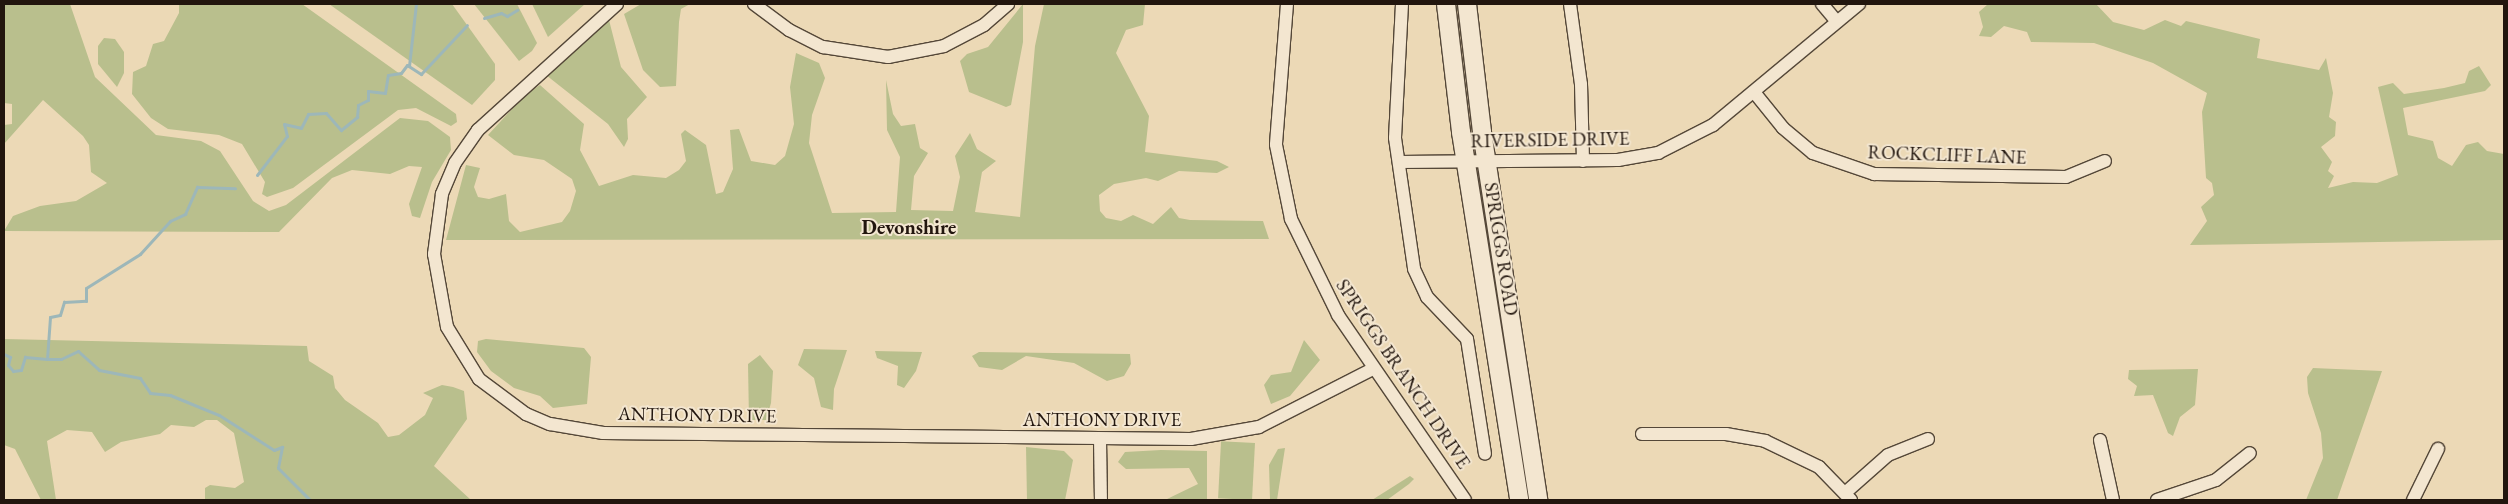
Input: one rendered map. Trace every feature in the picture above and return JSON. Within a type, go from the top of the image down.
[{"type":"main road","name":"SPRIGGS ROAD","points":[[1446,4],[1465,160],[1519,500]]},
{"type":"main road","name":"SPRIGGS ROAD","points":[[1468,4],[1487,160],[1538,500]]},
{"type":"street","name":"ANTHONY DRIVE","points":[[616,4],[478,130],[455,162],[442,194],[434,254],[440,304],[458,349],[494,393],[550,424],[598,433],[1191,439],[1238,433],[1289,415],[1373,369]]},
{"type":"street","points":[[754,4],[788,30],[823,47],[888,57],[944,46],[984,24],[1008,4]]},
{"type":"street","name":"SPRIGGS BRANCH DRIVE","points":[[1287,4],[1276,115],[1285,198],[1322,287],[1373,369],[1465,500]]},
{"type":"street","points":[[1402,4],[1395,132],[1415,276],[1427,297],[1467,339],[1485,454]]},
{"type":"street","points":[[1570,4],[1581,84],[1583,161]]},
{"type":"street","points":[[1822,4],[1837,22]]},
{"type":"street","name":"RIVERSIDE DRIVE","points":[[1399,162],[1634,159],[1678,146],[1754,92],[1859,4]]},
{"type":"street","name":"ROCKCLIFF LANE","points":[[1754,92],[1783,128],[1812,153],[1874,174],[2066,176],[2105,161]]},
{"type":"street","points":[[1642,434],[1726,434],[1765,441],[1802,456],[1848,497],[1888,455],[1928,439]]},
{"type":"street","points":[[1100,439],[1101,500]]},
{"type":"street","points":[[2100,440],[2113,500]]},
{"type":"street","points":[[2413,500],[2438,449]]},
{"type":"street","points":[[2157,500],[2216,480],[2250,453]]},
{"type":"green space","points":[[4,4],[70,4],[95,77],[156,135],[201,141],[220,151],[253,201],[269,211],[286,205],[400,118],[428,121],[450,137],[451,150],[432,182],[420,218],[412,216],[409,204],[422,167],[409,166],[390,174],[352,170],[332,178],[279,232],[4,231],[13,216],[40,206],[76,201],[107,183],[91,172],[89,145],[83,136],[43,100],[4,144],[4,125],[12,124],[12,104],[4,103]]},
{"type":"green space","points":[[179,4],[302,4],[456,114],[457,122],[451,126],[416,108],[398,110],[293,188],[267,197],[262,194],[265,182],[242,144],[219,135],[168,129],[151,118],[132,94],[133,72],[146,66],[153,44],[164,41],[179,13]]},
{"type":"green space","points":[[329,4],[452,4],[495,64],[495,80],[472,105]]},
{"type":"green space","points":[[474,4],[517,4],[537,43],[532,51],[519,61]]},
{"type":"green space","points":[[532,4],[585,4],[548,37]]},
{"type":"green space","points":[[641,4],[690,4],[681,9],[676,86],[660,87],[643,70],[624,14]]},
{"type":"green space","points":[[1023,4],[1023,42],[1011,105],[1006,107],[969,92],[960,61],[967,54],[988,47]]},
{"type":"green space","points":[[1044,4],[1145,4],[1143,25],[1126,30],[1116,53],[1149,116],[1145,152],[1217,161],[1229,167],[1217,173],[1179,171],[1158,181],[1146,178],[1114,184],[1099,195],[1100,211],[1106,218],[1121,221],[1133,215],[1153,224],[1171,207],[1179,218],[1190,220],[1263,221],[1269,239],[446,240],[466,165],[480,168],[474,187],[478,197],[489,199],[506,194],[509,221],[520,232],[562,222],[570,211],[576,191],[572,179],[544,160],[514,155],[488,135],[525,95],[540,85],[584,124],[580,150],[599,186],[633,175],[666,178],[679,170],[686,161],[681,134],[685,130],[706,145],[716,194],[723,192],[733,169],[730,130],[739,129],[751,161],[775,165],[785,156],[794,124],[790,87],[796,53],[819,63],[825,78],[812,115],[809,143],[832,213],[896,212],[900,157],[887,130],[886,80],[893,114],[901,126],[915,124],[920,148],[928,153],[914,176],[911,210],[953,211],[960,177],[955,156],[970,133],[977,149],[996,161],[982,172],[975,212],[1020,217],[1035,46]]},
{"type":"green space","points":[[1988,4],[2096,4],[2113,22],[2144,30],[2165,20],[2181,26],[2186,21],[2260,39],[2257,58],[2319,70],[2326,58],[2333,93],[2329,117],[2336,122],[2335,136],[2321,147],[2332,162],[2328,171],[2334,176],[2328,188],[2353,182],[2377,183],[2398,175],[2378,87],[2393,83],[2404,94],[2444,88],[2465,83],[2469,71],[2479,66],[2491,85],[2485,91],[2403,108],[2408,135],[2433,141],[2438,158],[2452,166],[2466,145],[2478,142],[2487,151],[2504,154],[2504,240],[2190,245],[2207,221],[2201,207],[2214,195],[2212,183],[2206,178],[2202,112],[2207,93],[2153,63],[2094,43],[2031,42],[2027,32],[2004,26],[1991,37],[1979,36],[1983,27],[1979,12]]},
{"type":"green space","points":[[609,20],[621,67],[647,97],[627,119],[628,139],[624,147],[608,124],[546,75]]},
{"type":"green space","points":[[104,38],[115,39],[124,52],[124,73],[117,87],[98,64],[98,46]]},
{"type":"green space","points":[[4,339],[307,346],[309,361],[333,376],[335,388],[345,400],[378,423],[388,437],[399,435],[425,415],[433,398],[423,393],[442,385],[453,387],[464,391],[467,419],[434,466],[471,500],[205,500],[205,488],[210,485],[235,488],[244,482],[234,433],[217,420],[206,420],[194,427],[171,425],[160,434],[121,442],[105,452],[92,432],[67,430],[47,441],[56,500],[41,500],[15,449],[4,445]]},
{"type":"green space","points":[[486,339],[584,348],[591,357],[587,404],[553,408],[540,396],[514,388],[491,371],[477,352],[478,341]]},
{"type":"green space","points":[[1304,340],[1320,360],[1290,396],[1271,404],[1264,385],[1271,375],[1291,372]]},
{"type":"green space","points":[[804,349],[847,350],[834,389],[833,410],[821,407],[814,378],[798,365]]},
{"type":"green space","points":[[875,351],[922,352],[916,371],[904,388],[897,385],[898,366],[877,358]]},
{"type":"green space","points":[[979,352],[1130,354],[1131,364],[1124,376],[1107,381],[1074,363],[1026,356],[1002,370],[979,367],[972,356]]},
{"type":"green space","points":[[760,355],[773,371],[771,403],[766,420],[749,420],[748,364]]},
{"type":"green space","points":[[2313,368],[2382,371],[2337,500],[2306,500],[2323,458],[2321,433],[2308,393],[2307,377]]},
{"type":"green space","points":[[2198,369],[2195,405],[2180,417],[2173,436],[2168,433],[2153,395],[2134,396],[2137,386],[2128,379],[2129,370]]},
{"type":"green space","points":[[1221,441],[1255,443],[1252,500],[1218,498]]},
{"type":"green space","points":[[1026,447],[1064,451],[1073,460],[1065,500],[1027,500]]},
{"type":"green space","points":[[1285,448],[1277,500],[1270,500],[1269,465],[1278,449]]},
{"type":"green space","points":[[1161,450],[1207,451],[1207,500],[1165,500],[1198,484],[1189,468],[1126,469],[1118,462],[1125,452]]},
{"type":"green space","points":[[1410,476],[1414,479],[1387,500],[1372,500]]},
{"type":"waterway","points":[[409,66],[416,4]]},
{"type":"waterway","points":[[484,18],[501,13],[507,16],[517,10]]},
{"type":"waterway","points":[[257,175],[287,136],[284,124],[301,128],[308,114],[326,113],[341,130],[357,117],[358,105],[368,100],[368,91],[385,93],[388,75],[401,73],[407,65],[421,74],[467,25]]},
{"type":"waterway","points":[[4,354],[10,357],[8,365],[13,371],[21,370],[25,357],[47,359],[50,317],[60,315],[64,302],[86,301],[86,288],[140,254],[170,221],[185,214],[197,187],[235,188]]},
{"type":"waterway","points":[[47,359],[61,359],[78,351],[99,370],[140,378],[150,393],[170,395],[219,415],[274,450],[282,447],[278,468],[310,500]]},
{"type":"district","name":"Devonshire","points":[[909,227]]}]
